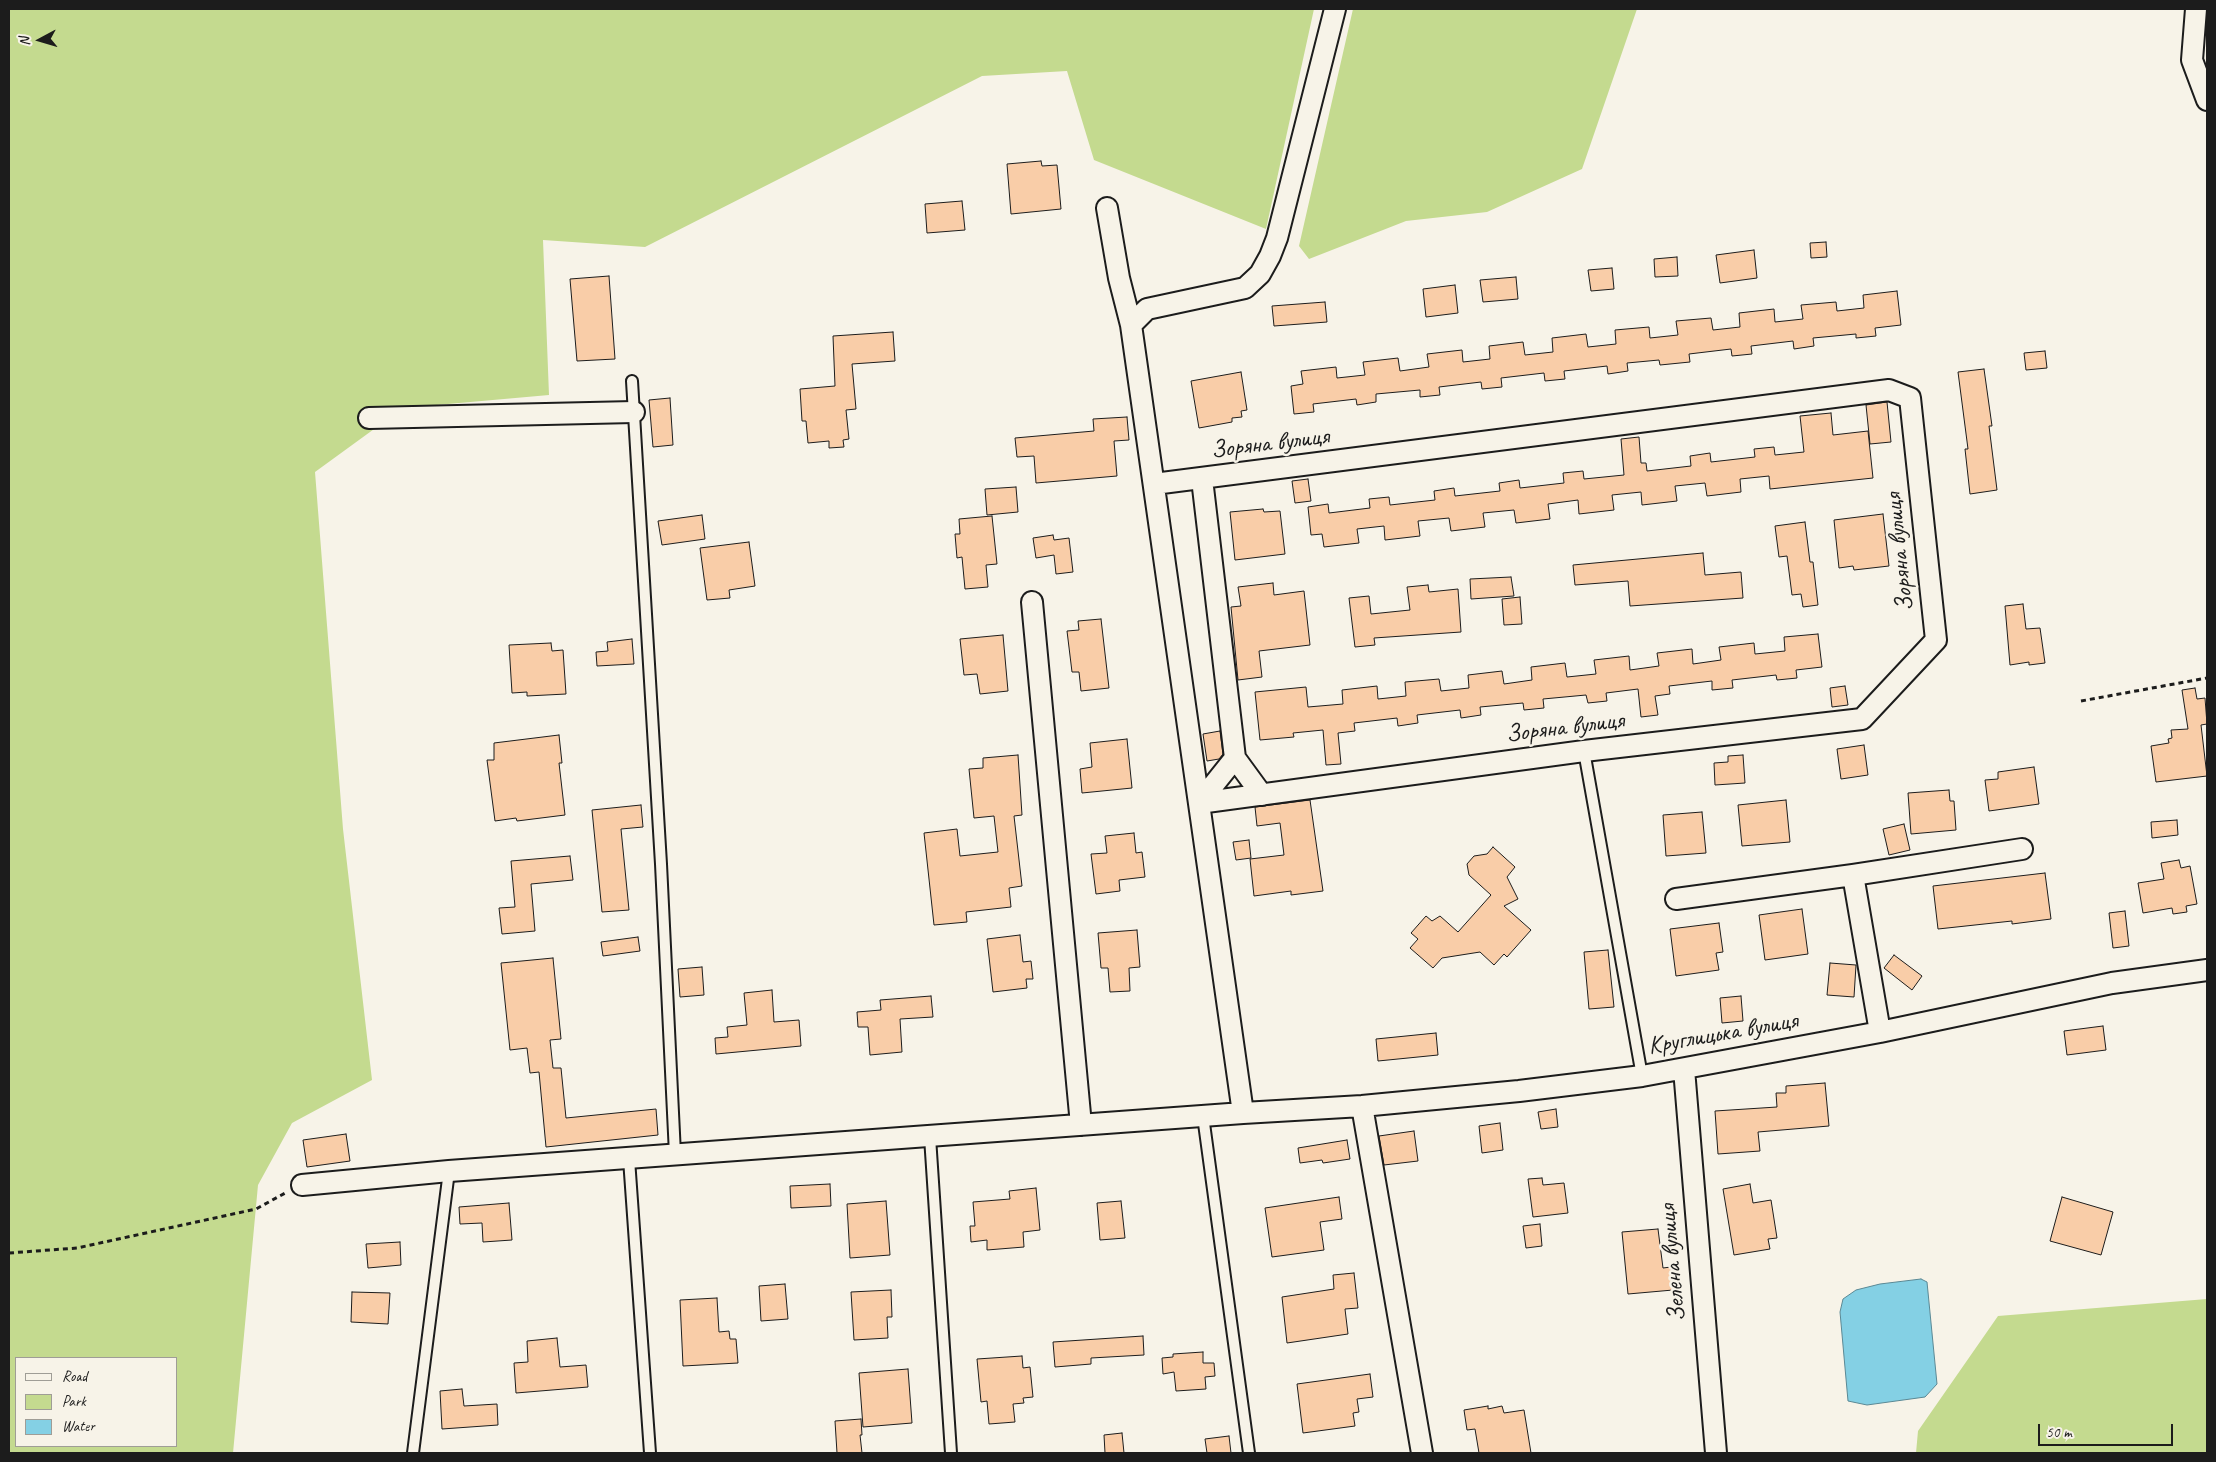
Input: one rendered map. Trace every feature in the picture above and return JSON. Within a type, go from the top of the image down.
[{"type":"street","points":[[1132,325],[1147,309],[1245,288],[1260,274],[1277,238],[1335,9]]},
{"type":"street","points":[[2196,9],[2192,60],[2207,100]]},
{"type":"street","points":[[1107,208],[1119,278],[1132,325],[1243,1113]]},
{"type":"street","name":"Зоряна вулиця","points":[[1154,484],[1889,390],[1910,398],[1936,640],[1862,719],[1584,751],[1199,803]]},
{"type":"street","points":[[369,418],[634,412]]},
{"type":"street","name":"Зоряна вулиця","points":[[1202,479],[1234,758]]},
{"type":"street","points":[[1032,602],[1081,1125]]},
{"type":"street","points":[[1199,803],[1234,758],[1262,795]]},
{"type":"street","points":[[1676,899],[1853,875],[2022,849]]},
{"type":"street","points":[[1853,875],[1880,1032]]},
{"type":"street","name":"Круглицька вулиця","points":[[302,1185],[450,1171],[630,1159],[675,1154],[1362,1106],[1519,1091],[1684,1069],[1880,1032],[2112,983],[2207,970]]},
{"type":"street","name":"Зелена вулиця","points":[[1684,1069],[1716,1453]]},
{"type":"street","points":[[1362,1106],[1422,1453]]},
{"type":"lane","points":[[632,381],[661,864],[675,1154]]},
{"type":"lane","points":[[1584,751],[1605,881],[1642,1076]]},
{"type":"lane","points":[[1203,1116],[1249,1453]]},
{"type":"lane","points":[[930,1137],[952,1453]]},
{"type":"lane","points":[[630,1159],[650,1453]]},
{"type":"lane","points":[[413,1453],[450,1171]]},
{"type":"path","points":[[2081,701],[2207,678]]},
{"type":"path","points":[[9,1253],[77,1248],[256,1208],[302,1185]]},
{"type":"green space","points":[[9,9],[1314,9],[1266,229],[1094,160],[1067,71],[982,76],[645,247],[543,240],[549,395],[403,408],[315,472],[343,829],[372,1080],[292,1123],[258,1185],[233,1453],[9,1453]]},
{"type":"green space","points":[[1353,9],[1637,9],[1582,169],[1487,212],[1406,221],[1309,259],[1299,246]]},
{"type":"green space","points":[[2207,1299],[2207,1453],[1916,1453],[1918,1431],[1998,1316]]},
{"type":"water","points":[[1921,1279],[1927,1282],[1937,1384],[1925,1397],[1867,1405],[1848,1401],[1840,1312],[1843,1299],[1856,1290],[1880,1284]]},
{"type":"building","points":[[1041,161],[1042,166],[1057,165],[1061,209],[1011,214],[1007,164]]},
{"type":"building","points":[[962,201],[965,230],[927,233],[925,204]]},
{"type":"building","points":[[1826,242],[1827,257],[1811,258],[1810,243]]},
{"type":"building","points":[[1754,250],[1757,278],[1720,283],[1716,255]]},
{"type":"building","points":[[1677,257],[1678,276],[1655,277],[1654,259]]},
{"type":"building","points":[[1612,268],[1614,289],[1591,291],[1588,270]]},
{"type":"building","points":[[609,276],[615,359],[577,361],[570,279]]},
{"type":"building","points":[[1516,277],[1518,299],[1483,302],[1480,280]]},
{"type":"building","points":[[1455,285],[1458,313],[1426,317],[1423,289]]},
{"type":"building","points":[[1897,291],[1901,325],[1875,328],[1876,336],[1856,338],[1856,334],[1813,338],[1814,346],[1794,349],[1793,341],[1751,346],[1752,354],[1732,356],[1731,349],[1689,354],[1690,362],[1660,365],[1659,360],[1627,363],[1628,371],[1608,374],[1607,366],[1564,371],[1565,379],[1545,381],[1544,373],[1501,378],[1502,387],[1482,389],[1481,382],[1439,387],[1440,395],[1420,397],[1420,390],[1376,394],[1376,402],[1357,405],[1356,399],[1313,404],[1314,412],[1294,414],[1291,386],[1303,384],[1301,371],[1336,367],[1337,378],[1365,375],[1363,362],[1398,358],[1400,371],[1429,367],[1427,354],[1462,350],[1463,362],[1490,359],[1489,346],[1523,342],[1525,355],[1553,352],[1552,338],[1586,334],[1588,347],[1616,344],[1615,330],[1649,327],[1650,338],[1678,335],[1676,321],[1711,318],[1713,330],[1740,327],[1739,313],[1774,309],[1775,322],[1803,319],[1801,305],[1836,302],[1837,311],[1864,308],[1863,295]]},
{"type":"building","points":[[1325,302],[1327,322],[1274,326],[1272,306]]},
{"type":"building","points":[[893,332],[895,361],[852,364],[856,409],[846,410],[849,439],[843,440],[844,447],[829,448],[829,441],[808,443],[806,421],[802,421],[800,389],[835,386],[833,336]]},
{"type":"building","points":[[2045,351],[2047,368],[2026,370],[2024,353]]},
{"type":"building","points":[[1984,369],[1992,426],[1989,426],[1997,490],[1970,494],[1965,449],[1968,449],[1958,372]]},
{"type":"building","points":[[1241,372],[1247,410],[1241,411],[1242,417],[1232,418],[1232,422],[1199,428],[1191,381]]},
{"type":"building","points":[[670,398],[673,445],[653,447],[649,400]]},
{"type":"building","points":[[1887,402],[1891,442],[1870,444],[1866,405]]},
{"type":"building","points":[[1831,413],[1833,435],[1868,431],[1873,478],[1770,489],[1769,476],[1740,479],[1741,492],[1707,496],[1705,483],[1675,486],[1677,501],[1642,505],[1641,492],[1612,495],[1614,510],[1579,514],[1578,500],[1548,504],[1550,519],[1516,523],[1514,510],[1483,513],[1485,527],[1451,531],[1449,518],[1418,521],[1420,536],[1385,540],[1384,526],[1357,529],[1359,543],[1324,547],[1322,534],[1311,535],[1308,507],[1328,504],[1329,513],[1370,508],[1369,499],[1389,497],[1390,505],[1435,500],[1434,491],[1454,488],[1455,496],[1500,491],[1499,483],[1519,480],[1520,488],[1564,483],[1563,473],[1583,471],[1584,479],[1624,475],[1621,439],[1639,437],[1641,463],[1646,463],[1647,471],[1691,466],[1690,456],[1710,453],[1711,462],[1755,457],[1754,449],[1774,447],[1775,455],[1804,452],[1800,416]]},
{"type":"building","points":[[1127,417],[1129,440],[1114,441],[1117,476],[1036,483],[1034,456],[1017,457],[1015,438],[1094,431],[1093,419]]},
{"type":"building","points":[[1308,479],[1311,501],[1295,503],[1292,481]]},
{"type":"building","points":[[1016,487],[1018,512],[987,515],[985,489]]},
{"type":"building","points":[[1263,509],[1264,512],[1280,511],[1285,554],[1235,560],[1230,512]]},
{"type":"building","points":[[1883,514],[1889,566],[1854,570],[1853,566],[1839,568],[1834,520]]},
{"type":"building","points":[[702,515],[705,539],[662,545],[658,521]]},
{"type":"building","points":[[992,516],[997,564],[986,565],[988,587],[965,589],[962,557],[957,558],[955,534],[960,534],[959,519]]},
{"type":"building","points":[[1805,522],[1810,562],[1813,562],[1818,605],[1803,607],[1801,594],[1792,595],[1787,556],[1779,557],[1775,526]]},
{"type":"building","points":[[1053,535],[1054,540],[1069,538],[1073,572],[1056,574],[1054,555],[1036,558],[1033,538]]},
{"type":"building","points":[[749,542],[755,586],[729,590],[730,598],[707,600],[700,548]]},
{"type":"building","points":[[1703,553],[1705,575],[1741,572],[1743,598],[1630,606],[1628,581],[1575,585],[1573,565]]},
{"type":"building","points":[[1511,577],[1514,596],[1471,599],[1470,579]]},
{"type":"building","points":[[1273,583],[1274,595],[1304,591],[1310,645],[1259,651],[1262,677],[1238,680],[1231,607],[1241,606],[1238,587]]},
{"type":"building","points":[[1428,585],[1429,592],[1458,589],[1461,632],[1374,638],[1375,645],[1355,647],[1349,598],[1369,596],[1371,614],[1410,610],[1407,587]]},
{"type":"building","points":[[1520,597],[1522,624],[1504,625],[1502,599]]},
{"type":"building","points":[[2023,604],[2026,629],[2040,628],[2045,663],[2029,665],[2029,662],[2010,665],[2005,606]]},
{"type":"building","points":[[1101,619],[1109,688],[1081,691],[1079,672],[1072,672],[1067,631],[1079,630],[1078,621]]},
{"type":"building","points":[[1818,634],[1822,667],[1796,670],[1797,678],[1777,680],[1776,675],[1732,680],[1733,688],[1712,690],[1712,681],[1669,686],[1670,694],[1655,696],[1658,715],[1641,717],[1638,689],[1606,693],[1607,701],[1588,703],[1586,695],[1543,699],[1544,708],[1524,710],[1523,703],[1480,707],[1481,715],[1461,718],[1460,710],[1417,715],[1418,723],[1398,726],[1397,718],[1354,723],[1355,731],[1338,733],[1341,764],[1326,765],[1323,730],[1293,733],[1294,737],[1260,740],[1255,692],[1306,687],[1308,707],[1343,704],[1342,690],[1377,686],[1378,699],[1406,696],[1405,682],[1439,679],[1441,691],[1469,688],[1468,675],[1502,671],[1504,684],[1532,680],[1531,667],[1565,663],[1567,677],[1596,674],[1594,660],[1629,656],[1630,670],[1659,666],[1657,653],[1692,649],[1693,664],[1721,660],[1719,647],[1754,643],[1755,654],[1785,651],[1784,637]]},
{"type":"building","points":[[1003,635],[1008,691],[980,694],[977,674],[964,675],[960,639]]},
{"type":"building","points":[[632,639],[634,664],[597,666],[596,652],[608,651],[607,642]]},
{"type":"building","points":[[551,643],[552,651],[563,650],[566,694],[527,696],[527,692],[512,693],[509,645]]},
{"type":"building","points":[[1845,686],[1848,705],[1832,707],[1830,688]]},
{"type":"building","points":[[2195,688],[2197,699],[2205,698],[2207,724],[2201,725],[2207,776],[2156,782],[2151,746],[2169,743],[2168,739],[2172,738],[2171,730],[2188,729],[2182,690]]},
{"type":"building","points":[[1220,731],[1223,754],[1219,759],[1207,761],[1203,734]]},
{"type":"building","points":[[559,735],[562,763],[559,763],[565,815],[517,821],[516,818],[495,821],[487,760],[494,760],[494,743]]},
{"type":"building","points":[[1127,739],[1132,788],[1082,793],[1080,769],[1092,767],[1090,743]]},
{"type":"building","points":[[1864,745],[1868,775],[1841,779],[1837,749]]},
{"type":"building","points":[[1018,755],[1022,815],[1014,816],[1022,886],[1009,888],[1011,907],[966,912],[967,922],[934,925],[924,833],[957,829],[960,856],[998,852],[994,816],[974,818],[969,769],[983,768],[983,758]]},
{"type":"building","points":[[1743,755],[1745,783],[1715,785],[1714,763],[1728,762],[1728,756]]},
{"type":"building","points":[[2034,767],[2039,804],[1989,811],[1985,780],[1998,779],[1998,772]]},
{"type":"building","points":[[1949,790],[1950,801],[1954,801],[1956,830],[1911,834],[1908,793]]},
{"type":"building","points":[[1310,800],[1323,891],[1291,895],[1291,891],[1254,896],[1250,859],[1284,855],[1280,823],[1257,826],[1255,807]]},
{"type":"building","points":[[1786,800],[1790,842],[1742,846],[1738,805]]},
{"type":"building","points":[[641,805],[643,827],[621,829],[629,910],[602,912],[592,810]]},
{"type":"building","points":[[1702,812],[1706,853],[1666,856],[1663,815]]},
{"type":"building","points":[[2177,820],[2178,835],[2152,838],[2151,822]]},
{"type":"building","points":[[1904,824],[1910,850],[1889,855],[1883,829]]},
{"type":"building","points":[[1134,833],[1136,853],[1142,852],[1145,877],[1119,880],[1120,891],[1096,894],[1091,854],[1107,853],[1105,836]]},
{"type":"building","points":[[1249,840],[1251,858],[1236,860],[1233,842]]},
{"type":"building","points":[[1493,847],[1515,867],[1507,877],[1518,899],[1504,906],[1531,930],[1507,957],[1504,954],[1494,965],[1480,952],[1442,958],[1433,968],[1410,948],[1418,939],[1411,933],[1426,916],[1432,921],[1440,916],[1458,932],[1491,895],[1469,875],[1467,864],[1474,856],[1487,854]]},
{"type":"building","points":[[570,856],[573,880],[531,884],[535,931],[502,934],[499,908],[515,907],[511,861]]},
{"type":"building","points":[[2179,860],[2181,868],[2190,866],[2197,904],[2186,906],[2187,912],[2173,914],[2172,908],[2143,913],[2138,883],[2164,879],[2161,863]]},
{"type":"building","points":[[2045,873],[2051,919],[2012,924],[2012,921],[1938,929],[1933,886]]},
{"type":"building","points":[[1802,909],[1808,954],[1765,960],[1759,915]]},
{"type":"building","points":[[2125,911],[2129,946],[2113,948],[2109,913]]},
{"type":"building","points":[[1719,923],[1723,952],[1716,953],[1719,970],[1676,976],[1670,929]]},
{"type":"building","points":[[1137,930],[1140,967],[1129,968],[1130,991],[1110,992],[1108,968],[1101,968],[1098,933]]},
{"type":"building","points":[[1020,935],[1023,962],[1031,961],[1033,979],[1026,979],[1027,988],[993,992],[987,939]]},
{"type":"building","points":[[638,937],[640,951],[603,956],[601,942]]},
{"type":"building","points":[[1608,950],[1614,1007],[1589,1009],[1584,952]]},
{"type":"building","points":[[1894,955],[1922,976],[1912,990],[1884,968]]},
{"type":"building","points":[[553,958],[561,1039],[550,1040],[553,1068],[561,1068],[566,1118],[656,1109],[658,1135],[546,1147],[539,1072],[530,1073],[527,1048],[510,1050],[501,963]]},
{"type":"building","points":[[1830,963],[1856,965],[1854,997],[1827,995]]},
{"type":"building","points":[[702,967],[704,995],[680,997],[678,969]]},
{"type":"building","points":[[772,990],[774,1022],[799,1020],[801,1046],[716,1054],[715,1038],[728,1037],[727,1027],[747,1025],[744,993]]},
{"type":"building","points":[[931,996],[933,1017],[900,1019],[902,1052],[870,1055],[868,1027],[858,1027],[857,1012],[881,1010],[880,1000]]},
{"type":"building","points":[[1741,996],[1743,1021],[1722,1023],[1720,998]]},
{"type":"building","points":[[2103,1026],[2106,1050],[2067,1055],[2064,1031]]},
{"type":"building","points":[[1436,1033],[1438,1055],[1378,1061],[1376,1039]]},
{"type":"building","points":[[1825,1083],[1829,1126],[1758,1132],[1760,1151],[1718,1154],[1715,1111],[1777,1107],[1776,1093],[1786,1093],[1786,1086]]},
{"type":"building","points":[[1556,1109],[1558,1127],[1541,1129],[1538,1112]]},
{"type":"building","points":[[1500,1123],[1503,1150],[1482,1153],[1479,1126]]},
{"type":"building","points":[[1414,1131],[1418,1161],[1384,1165],[1379,1136]]},
{"type":"building","points":[[346,1134],[350,1161],[307,1167],[303,1140]]},
{"type":"building","points":[[1347,1140],[1350,1159],[1323,1163],[1322,1160],[1300,1163],[1298,1148]]},
{"type":"building","points":[[1542,1178],[1543,1185],[1564,1183],[1568,1213],[1533,1217],[1528,1179]]},
{"type":"building","points":[[830,1184],[831,1206],[791,1208],[790,1186]]},
{"type":"building","points":[[1750,1184],[1753,1203],[1771,1200],[1777,1238],[1768,1239],[1770,1249],[1734,1255],[1723,1189]]},
{"type":"building","points":[[1036,1188],[1040,1230],[1023,1232],[1024,1247],[987,1250],[987,1240],[971,1242],[970,1226],[975,1226],[973,1202],[1010,1199],[1009,1191]]},
{"type":"building","points":[[1339,1197],[1342,1219],[1320,1222],[1324,1250],[1272,1257],[1265,1208]]},
{"type":"building","points":[[2062,1197],[2113,1212],[2101,1255],[2050,1241]]},
{"type":"building","points":[[886,1201],[890,1255],[850,1258],[847,1204]]},
{"type":"building","points":[[1121,1201],[1125,1238],[1100,1240],[1097,1203]]},
{"type":"building","points":[[509,1203],[512,1240],[483,1242],[482,1223],[460,1224],[459,1207]]},
{"type":"building","points":[[1540,1224],[1542,1246],[1526,1248],[1523,1226]]},
{"type":"building","points":[[1658,1229],[1663,1268],[1671,1267],[1673,1290],[1628,1294],[1622,1232]]},
{"type":"building","points":[[400,1242],[401,1265],[368,1268],[366,1244]]},
{"type":"building","points":[[1354,1273],[1358,1308],[1345,1309],[1348,1334],[1287,1343],[1282,1297],[1334,1289],[1333,1275]]},
{"type":"building","points":[[785,1284],[788,1319],[761,1321],[759,1286]]},
{"type":"building","points":[[891,1290],[892,1317],[887,1317],[888,1338],[854,1340],[851,1292]]},
{"type":"building","points":[[352,1292],[390,1293],[388,1324],[351,1322]]},
{"type":"building","points":[[717,1298],[719,1332],[729,1331],[730,1339],[736,1339],[738,1363],[683,1366],[680,1300]]},
{"type":"building","points":[[1143,1336],[1144,1355],[1091,1358],[1091,1364],[1055,1367],[1053,1342]]},
{"type":"building","points":[[557,1338],[560,1367],[586,1365],[588,1387],[516,1393],[514,1363],[528,1362],[527,1341]]},
{"type":"building","points":[[1203,1352],[1203,1363],[1214,1363],[1215,1376],[1205,1377],[1206,1389],[1176,1391],[1174,1372],[1163,1374],[1162,1358],[1173,1357],[1173,1354]]},
{"type":"building","points":[[1022,1356],[1023,1368],[1030,1367],[1033,1397],[1023,1398],[1024,1403],[1013,1404],[1015,1422],[989,1424],[987,1401],[981,1402],[977,1359]]},
{"type":"building","points":[[908,1369],[912,1423],[863,1427],[859,1373]]},
{"type":"building","points":[[1370,1374],[1373,1397],[1357,1399],[1359,1412],[1353,1413],[1355,1426],[1303,1433],[1297,1384]]},
{"type":"building","points":[[462,1389],[464,1406],[497,1404],[498,1425],[442,1429],[440,1391]]},
{"type":"building","points":[[1488,1406],[1488,1409],[1502,1406],[1504,1413],[1524,1410],[1531,1453],[1479,1453],[1475,1429],[1467,1430],[1464,1410]]},
{"type":"building","points":[[861,1419],[862,1453],[837,1453],[835,1421]]},
{"type":"building","points":[[1122,1433],[1124,1453],[1105,1453],[1104,1435]]},
{"type":"building","points":[[1229,1436],[1231,1453],[1207,1453],[1205,1439]]}]
